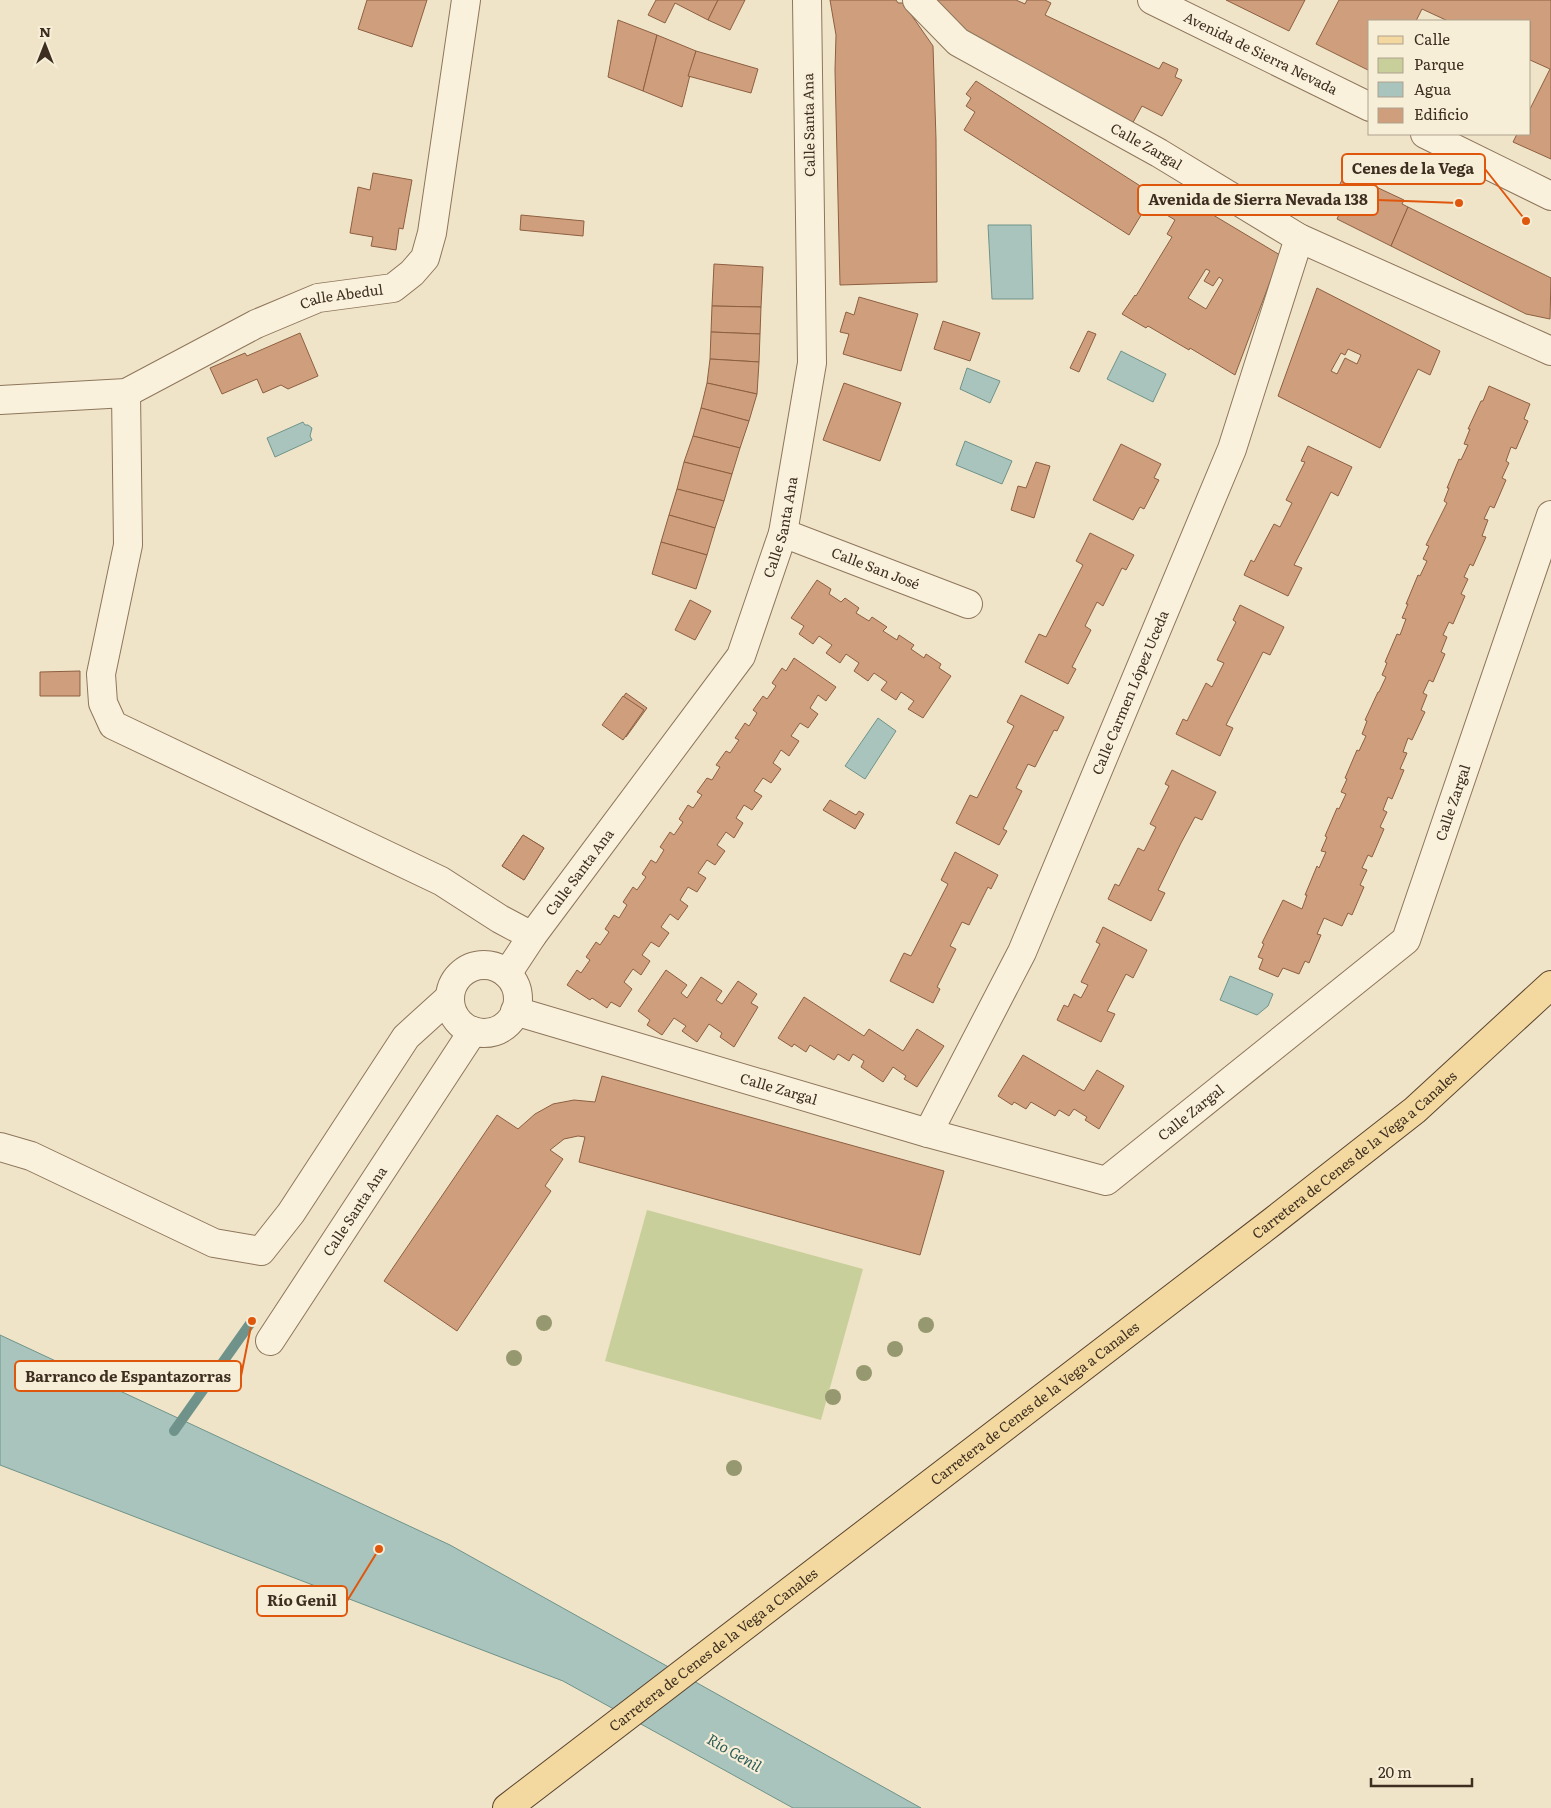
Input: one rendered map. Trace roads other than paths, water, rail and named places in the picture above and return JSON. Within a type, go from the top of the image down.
[{"type":"main road","name":"Carretera de Cenes de la Vega a Canales","points":[[507,1808],[1272,1222],[1407,1116],[1551,985]]},
{"type":"street","name":"Calle Abedul","points":[[126,393],[256,324],[318,298],[393,288],[412,273],[425,258],[432,233],[466,0]]},
{"type":"street","name":"Calle Santa Ana","points":[[506,974],[532,936],[741,656],[783,533],[812,363],[807,0]]},
{"type":"street","name":"Calle Zargal","points":[[917,0],[958,42],[1159,153],[1299,238],[1551,351]]},
{"type":"street","name":"Avenida de Sierra Nevada","points":[[1152,0],[1368,106]]},
{"type":"street","points":[[1427,135],[1551,196]]},
{"type":"street","name":"Calle Carmen López Uceda","points":[[928,1133],[1022,952],[1232,449],[1299,238]]},
{"type":"street","points":[[0,400],[126,393],[128,545],[101,674],[102,703],[113,725],[441,881],[500,919],[532,936]]},
{"type":"street","name":"Calle Zargal","points":[[515,1011],[928,1133],[1106,1181],[1406,940],[1551,515]]},
{"type":"street","name":"Calle San José","points":[[783,533],[968,604]]},
{"type":"street","points":[[485,965],[502,970],[515,983],[519,1001],[513,1018],[498,1030],[480,1034],[464,1028],[453,1014],[450,997],[455,981],[468,969],[485,965]]},
{"type":"street","points":[[0,1147],[32,1156],[214,1243],[261,1251],[291,1214],[406,1037],[450,997]]},
{"type":"street","name":"Calle Santa Ana","points":[[270,1341],[473,1031]]},
{"type":"water","points":[[988,225],[1031,225],[1033,299],[992,299]]},
{"type":"water","points":[[1121,351],[1166,374],[1153,402],[1107,379]]},
{"type":"water","points":[[967,368],[1000,381],[990,403],[960,389]]},
{"type":"water","points":[[303,422],[312,428],[310,436],[312,440],[275,457],[267,438]]},
{"type":"water","points":[[965,441],[1012,461],[1002,484],[956,465]]},
{"type":"water","points":[[878,718],[896,731],[865,779],[845,766]]},
{"type":"water","points":[[1230,976],[1273,994],[1268,1006],[1257,1015],[1220,1000]]},
{"type":"water","points":[[0,1335],[450,1545],[921,1808],[793,1808],[563,1681],[0,1465]]},
{"type":"waterway","points":[[174,1431],[252,1321]]},
{"type":"place","name":"Avenida de Sierra Nevada 138","points":[[1459,203]]},
{"type":"place","name":"Cenes de la Vega","points":[[1526,221]]},
{"type":"place","name":"Barranco de Espantazorras","points":[[252,1321]]},
{"type":"place","name":"Río Genil","points":[[379,1549]]}]
